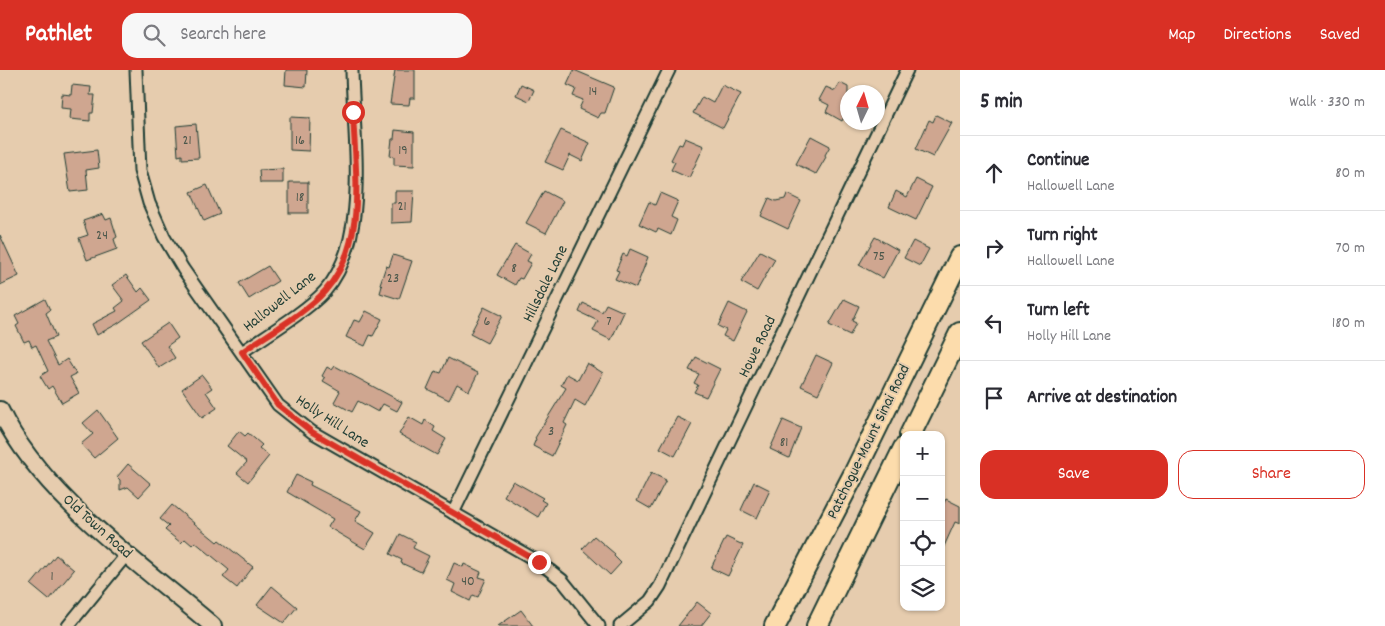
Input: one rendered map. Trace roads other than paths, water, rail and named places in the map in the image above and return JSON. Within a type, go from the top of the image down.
[{"type":"highway","name":"Patchogue-Mount Sinai Road","points":[[775,626],[854,474],[960,257]]},
{"type":"highway","name":"Patchogue-Mount Sinai Road","points":[[912,431],[960,333]]},
{"type":"highway","points":[[817,626],[900,456]]},
{"type":"main road","name":"Old Town Road","points":[[0,410],[6,424],[52,486],[127,554],[213,626]]},
{"type":"street","name":"Holly Hill Lane","points":[[136,70],[140,171],[149,203],[164,237],[183,269],[278,405],[312,432],[507,542],[562,580],[599,626]]},
{"type":"street","name":"Hallowell Lane","points":[[242,352],[324,292],[342,266],[353,232],[356,193],[352,70]]},
{"type":"street","name":"Hillsdale Lane","points":[[453,513],[669,70]]},
{"type":"street","name":"Howe Road","points":[[620,626],[650,601],[660,586],[908,70]]},
{"type":"street","points":[[68,626],[127,554]]}]
